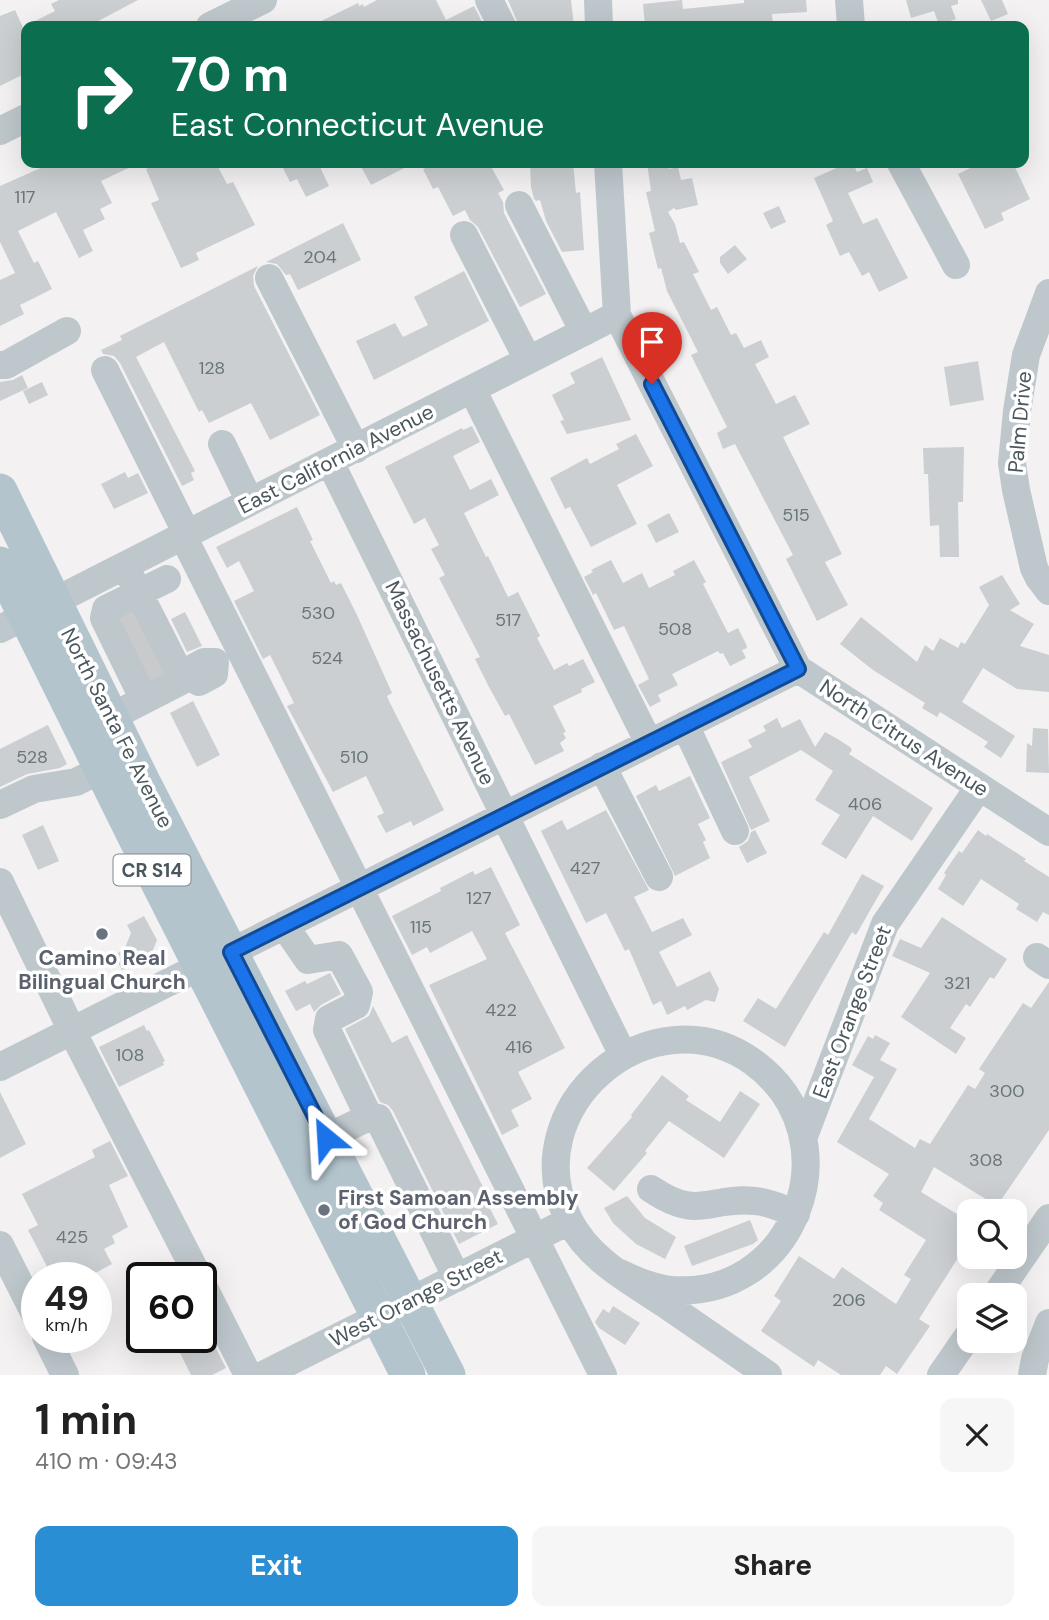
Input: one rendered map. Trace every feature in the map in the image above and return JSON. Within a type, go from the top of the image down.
[{"type":"main road","name":"North Santa Fe Avenue","points":[[0,491],[27,616],[111,717],[216,959],[379,1318],[408,1375]]},
{"type":"main road","name":"North Santa Fe Avenue","points":[[0,564],[102,769],[326,1138],[448,1375]]},
{"type":"street","points":[[221,21],[263,0]]},
{"type":"street","points":[[489,0],[500,21]]},
{"type":"street","points":[[598,0],[599,21]]},
{"type":"street","points":[[849,0],[851,21]]},
{"type":"street","points":[[0,131],[21,120]]},
{"type":"street","name":"North Citrus Avenue","points":[[608,168],[617,315],[798,669],[1049,831]]},
{"type":"street","points":[[904,168],[956,265]]},
{"type":"street","points":[[519,205],[584,332]]},
{"type":"street","points":[[464,235],[528,360]]},
{"type":"street","points":[[269,278],[356,449]]},
{"type":"street","name":"Palm Drive","points":[[1049,293],[1026,355],[1012,463],[1034,568],[1049,591]]},
{"type":"street","name":"East California Avenue","points":[[27,616],[617,315]]},
{"type":"street","points":[[0,365],[6,365],[67,331]]},
{"type":"street","points":[[105,370],[186,535],[227,656],[358,888],[603,1375]]},
{"type":"street","points":[[472,389],[649,743]]},
{"type":"street","points":[[222,444],[250,502]]},
{"type":"street","name":"Massachusetts Avenue","points":[[330,462],[623,1055]]},
{"type":"street","points":[[125,566],[146,650]]},
{"type":"street","points":[[111,717],[146,650],[167,579]]},
{"type":"street","points":[[146,650],[193,668],[227,656]]},
{"type":"street","points":[[0,1067],[798,669]]},
{"type":"street","points":[[685,726],[736,831]]},
{"type":"street","points":[[602,766],[659,877]]},
{"type":"street","points":[[0,805],[34,789],[76,782],[102,769]]},
{"type":"street","name":"East Orange Street","points":[[804,1136],[885,924],[979,787]]},
{"type":"street","points":[[0,882],[72,1031],[191,1262]]},
{"type":"street","points":[[284,925],[308,960],[339,955],[359,992],[356,1005],[329,1019],[327,1030],[369,1117]]},
{"type":"street","points":[[620,1273],[665,1289],[713,1286],[756,1265],[774,1249],[789,1229],[805,1184],[807,1160],[804,1136],[789,1101],[766,1072],[745,1057],[722,1046],[672,1040],[647,1045],[605,1066],[576,1098],[559,1137],[558,1180],[569,1221],[591,1251],[620,1273],[768,1375]]},
{"type":"street","points":[[326,1138],[369,1117],[378,1118],[457,1278]]},
{"type":"street","points":[[651,1189],[674,1203],[691,1207],[753,1200],[796,1214]]},
{"type":"street","points":[[1004,1283],[1049,1218]]},
{"type":"street","name":"West Orange Street","points":[[263,1375],[569,1221]]},
{"type":"street","points":[[0,1245],[6,1274],[21,1295]]},
{"type":"street","points":[[217,1314],[248,1375]]},
{"type":"street","points":[[1032,1375],[1035,1359],[1049,1323]]},
{"type":"street","points":[[941,1375],[957,1352]]},
{"type":"street","points":[[54,1353],[65,1375]]},
{"type":"building","points":[[59,0],[138,0],[98,21],[35,21],[55,11],[51,4]]},
{"type":"building","points":[[377,0],[436,0],[446,20],[474,6],[482,21],[321,21],[358,3],[364,7]]},
{"type":"building","points":[[508,0],[571,0],[573,21],[517,21]]},
{"type":"building","points":[[682,0],[683,9],[744,3],[744,0],[806,0],[807,12],[772,14],[773,21],[645,21],[643,4]]},
{"type":"building","points":[[906,0],[958,0],[958,4],[951,6],[956,19],[938,21],[934,11],[911,18]]},
{"type":"building","points":[[981,0],[1002,0],[1008,14],[991,21]]},
{"type":"building","points":[[15,10],[21,23],[21,76],[0,86],[0,16]]},
{"type":"building","points":[[41,168],[128,168],[101,181],[112,203],[100,209],[105,219],[83,230],[93,251],[79,258],[56,212],[18,231],[34,263],[38,261],[52,289],[20,305],[24,314],[0,326],[0,280],[15,273],[0,242],[0,186]]},
{"type":"building","points":[[219,168],[227,184],[233,182],[255,225],[196,253],[199,260],[181,268],[151,203],[159,200],[146,169]]},
{"type":"building","points":[[283,168],[320,168],[329,186],[306,197],[297,179],[290,182]]},
{"type":"building","points":[[362,168],[404,168],[371,185]]},
{"type":"building","points":[[492,168],[504,190],[498,193],[503,202],[504,213],[546,294],[520,307],[478,227],[470,220],[465,210],[453,216],[438,187],[433,189],[423,169]]},
{"type":"building","points":[[530,168],[574,168],[576,193],[580,192],[584,250],[562,252],[546,221],[540,200],[534,199]]},
{"type":"building","points":[[648,168],[678,168],[681,180],[692,178],[698,205],[676,210],[674,208],[668,212],[675,224],[680,243],[684,242],[699,272],[693,274],[711,310],[717,307],[731,335],[736,333],[744,348],[761,340],[769,357],[755,364],[776,404],[795,395],[810,424],[783,437],[842,554],[825,562],[848,605],[817,621],[786,559],[793,555],[735,444],[723,449],[717,433],[727,427],[691,355],[698,352],[667,291],[661,268],[658,269],[649,233],[655,231],[646,192],[651,191]]},
{"type":"building","points":[[837,168],[855,168],[857,172],[867,168],[873,182],[848,193],[863,224],[877,218],[908,278],[879,292],[869,272],[862,276],[849,252],[840,256],[826,225],[833,221],[814,178]]},
{"type":"building","points":[[971,168],[1015,168],[1030,199],[1001,213],[1004,220],[985,229],[958,174]]},
{"type":"building","points":[[779,206],[786,222],[771,229],[763,213]]},
{"type":"building","points":[[343,223],[361,260],[298,290],[290,274],[286,275],[277,264],[266,262]]},
{"type":"building","points":[[735,245],[747,259],[728,274],[720,263],[720,257]]},
{"type":"building","points":[[258,266],[253,276],[254,286],[320,415],[270,440],[251,403],[209,423],[202,410],[199,412],[164,342],[136,357],[195,471],[191,473],[194,480],[182,486],[120,363],[114,356],[103,354],[101,350],[122,340],[120,336]]},
{"type":"building","points":[[464,271],[489,321],[374,380],[356,341],[395,323],[403,337],[428,325],[414,297]]},
{"type":"building","points":[[602,357],[631,420],[567,434],[560,421],[564,420],[552,395],[575,383],[570,373]]},
{"type":"building","points":[[978,361],[984,400],[950,406],[944,367]]},
{"type":"building","points":[[22,375],[28,388],[0,401],[0,382]]},
{"type":"building","points":[[42,382],[48,395],[29,404],[23,391]]},
{"type":"building","points":[[472,426],[480,442],[453,456],[470,490],[491,479],[499,495],[464,513],[508,597],[518,592],[554,670],[583,659],[595,682],[581,689],[582,692],[553,706],[566,732],[563,733],[566,738],[560,743],[564,751],[535,765],[509,714],[505,716],[489,687],[475,659],[480,657],[439,578],[445,575],[431,549],[439,545],[425,518],[414,524],[385,467],[462,428],[463,430]]},
{"type":"building","points":[[636,434],[653,466],[617,485],[637,524],[591,547],[570,507],[565,509],[550,478],[587,458],[590,464],[619,449],[616,444]]},
{"type":"building","points":[[964,447],[963,502],[958,502],[959,557],[940,557],[939,525],[930,526],[928,474],[924,474],[923,448]]},
{"type":"building","points":[[125,472],[128,478],[138,473],[148,493],[114,509],[101,484]]},
{"type":"building","points":[[297,507],[331,583],[341,583],[357,615],[392,693],[387,696],[390,703],[444,810],[413,826],[411,821],[386,833],[377,816],[384,813],[366,776],[333,792],[287,706],[294,703],[270,655],[263,659],[234,601],[254,591],[239,561],[227,568],[216,547]]},
{"type":"building","points":[[669,513],[679,532],[656,543],[647,525]]},
{"type":"building","points":[[611,560],[623,583],[642,573],[649,588],[675,575],[673,571],[694,560],[728,633],[738,628],[746,644],[747,648],[742,650],[746,658],[730,666],[723,653],[718,651],[672,674],[678,685],[658,695],[661,701],[650,707],[638,685],[649,679],[624,626],[614,630],[596,593],[593,595],[584,577],[593,572],[591,570]]},
{"type":"building","points":[[1002,575],[1020,604],[1010,610],[1034,624],[1020,646],[1049,655],[1049,692],[1017,689],[983,668],[962,702],[1015,736],[1001,758],[984,747],[988,742],[940,712],[937,717],[922,708],[925,703],[873,670],[840,644],[861,617],[917,662],[925,645],[933,651],[940,638],[958,648],[961,642],[965,644],[989,605],[979,587]]},
{"type":"building","points":[[185,612],[202,646],[187,652],[171,619]]},
{"type":"building","points":[[131,615],[159,669],[150,674],[123,619]]},
{"type":"building","points":[[193,701],[220,755],[197,767],[170,713]]},
{"type":"building","points":[[777,718],[782,728],[800,719],[815,747],[825,732],[836,738],[850,747],[852,750],[849,754],[933,808],[912,841],[873,816],[846,859],[821,844],[840,815],[815,800],[833,771],[801,750],[749,777],[770,821],[751,830],[721,762],[752,747],[748,740],[766,731],[763,726]]},
{"type":"building","points":[[48,725],[67,764],[60,768],[27,774],[0,787],[0,749]]},
{"type":"building","points":[[1033,728],[1048,729],[1049,773],[1026,772],[1027,743],[1032,746]]},
{"type":"building","points":[[690,776],[710,818],[698,824],[706,840],[703,842],[710,858],[675,876],[636,796],[656,785],[659,791]]},
{"type":"building","points":[[606,810],[649,890],[634,897],[652,932],[683,918],[692,935],[659,952],[677,987],[710,971],[719,989],[715,1002],[706,1000],[687,1010],[685,1006],[667,1015],[661,1001],[653,1005],[629,949],[625,951],[606,913],[586,923],[541,831],[562,820],[567,830]]},
{"type":"building","points":[[43,825],[59,861],[38,870],[22,835]]},
{"type":"building","points":[[755,830],[767,853],[747,863],[739,847],[748,841],[751,832]]},
{"type":"building","points":[[978,830],[1026,859],[1024,861],[1049,877],[1049,915],[1043,912],[1037,922],[1016,909],[1019,904],[981,879],[963,906],[938,889],[952,861],[959,851],[962,853]]},
{"type":"building","points":[[491,867],[520,925],[505,933],[565,1048],[518,1072],[532,1099],[511,1110],[519,1126],[502,1135],[429,985],[487,959],[472,931],[430,953],[427,947],[412,955],[392,916],[473,871],[475,875]]},
{"type":"building","points":[[862,874],[884,886],[856,935],[852,932],[785,1047],[743,1021],[758,998],[776,1009],[824,932],[828,935]]},
{"type":"building","points":[[144,916],[157,940],[151,955],[122,970],[114,955],[124,950],[131,933],[127,925]]},
{"type":"building","points":[[942,917],[1007,959],[994,979],[990,977],[970,1007],[966,1004],[950,1028],[966,1038],[956,1054],[901,1017],[930,973],[892,956],[900,939],[921,948]]},
{"type":"building","points":[[330,973],[341,994],[314,1012],[310,1004],[296,1011],[285,991]]},
{"type":"building","points":[[1049,982],[1049,1130],[1002,1199],[986,1199],[934,1167],[921,1192],[957,1214],[957,1260],[919,1319],[930,1326],[897,1374],[886,1366],[880,1375],[841,1375],[818,1360],[814,1367],[761,1331],[781,1301],[774,1296],[799,1256],[834,1279],[842,1267],[896,1304],[911,1279],[904,1275],[926,1240],[879,1210],[883,1203],[873,1196],[889,1174],[837,1142],[874,1077],[852,1065],[868,1036],[873,1039],[875,1035],[890,1043],[880,1060],[897,1069],[869,1119],[915,1148],[920,1139],[930,1144],[968,1085],[975,1089],[985,1073],[979,1069],[1023,1003],[1031,1008]]},
{"type":"building","points":[[373,1006],[392,1043],[407,1035],[484,1189],[481,1191],[498,1224],[459,1244],[393,1111],[380,1102],[345,1029],[369,1016]]},
{"type":"building","points":[[144,1025],[165,1061],[164,1065],[119,1087],[99,1047]]},
{"type":"building","points":[[662,1075],[689,1096],[686,1100],[720,1122],[740,1091],[760,1104],[724,1158],[669,1121],[645,1151],[647,1153],[614,1191],[587,1168],[632,1117]]},
{"type":"building","points":[[0,1092],[26,1144],[0,1158]]},
{"type":"building","points":[[110,1141],[128,1176],[109,1185],[128,1227],[112,1236],[115,1243],[104,1249],[111,1262],[45,1262],[28,1230],[38,1225],[22,1194],[95,1157],[92,1150]]},
{"type":"building","points":[[627,1196],[645,1218],[676,1237],[665,1259],[636,1244],[613,1223],[604,1208]]},
{"type":"building","points":[[750,1220],[758,1240],[753,1244],[692,1266],[684,1246]]},
{"type":"building","points":[[613,1306],[640,1323],[625,1345],[599,1328],[595,1322],[603,1309],[609,1313]]},
{"type":"building","points":[[217,1350],[226,1368],[212,1375],[191,1375],[180,1353],[217,1353]]},
{"type":"tunnel","points":[[118,631],[140,620]]},
{"type":"tunnel","points":[[129,653],[151,642]]},
{"type":"tunnel","points":[[139,672],[161,661]]},
{"type":"place","name":"Camino Real Bilingual Church","points":[[102,934]]},
{"type":"place","name":"First Samoan Assembly of God Church","points":[[324,1210]]},
{"type":"route","points":[[326,1138],[231,952],[798,669],[652,384]]}]
